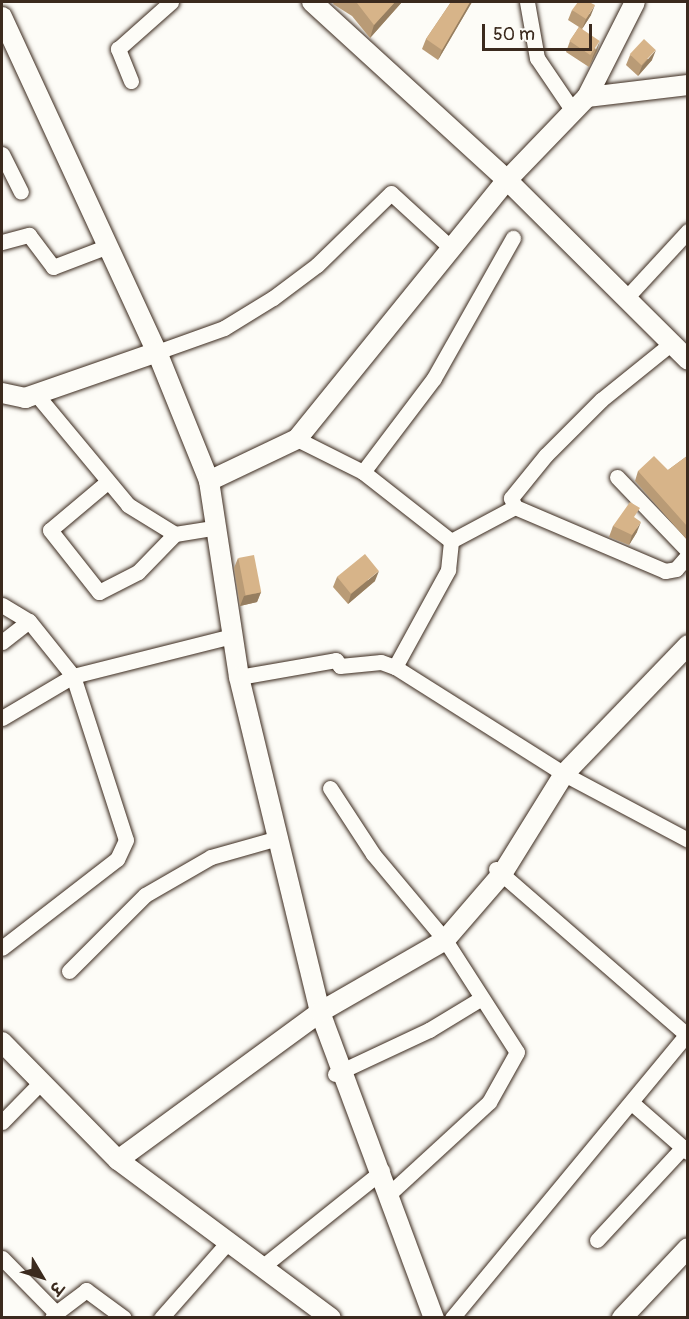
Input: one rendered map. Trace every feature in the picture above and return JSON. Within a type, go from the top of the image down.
[{"type":"street","points":[[131,81],[118,49],[171,2]]},
{"type":"street","points":[[312,2],[507,180],[673,342],[687,360]]},
{"type":"street","points":[[527,2],[537,58],[573,111]]},
{"type":"street","points":[[209,481],[297,439],[507,180],[587,97],[635,2]]},
{"type":"street","points":[[2,17],[157,352],[209,481],[212,528],[239,677],[320,1012],[339,1072],[382,1173],[434,1317]]},
{"type":"street","points":[[587,97],[687,85]]},
{"type":"street","points":[[2,153],[21,192]]},
{"type":"street","points":[[2,393],[25,398],[224,328],[273,298],[317,265],[391,193],[452,248]]},
{"type":"street","points":[[627,297],[687,231]]},
{"type":"street","points":[[2,242],[29,235],[53,267],[108,246]]},
{"type":"street","points":[[363,472],[434,378],[513,238]]},
{"type":"street","points":[[616,477],[687,553],[676,569],[665,571],[514,507],[511,498],[546,455],[601,400],[673,342]]},
{"type":"street","points":[[36,394],[106,483],[128,505],[175,534]]},
{"type":"street","points":[[297,439],[363,472],[451,541]]},
{"type":"street","points":[[106,483],[50,530],[99,592],[138,572],[175,534],[212,528]]},
{"type":"street","points":[[451,541],[514,507]]},
{"type":"street","points":[[395,667],[448,570],[451,541]]},
{"type":"street","points":[[2,605],[29,621],[73,676],[126,848],[2,948]]},
{"type":"street","points":[[2,642],[29,621]]},
{"type":"street","points":[[2,718],[73,676],[232,636]]},
{"type":"street","points":[[118,1160],[320,1012],[445,940],[499,872],[564,774],[687,645]]},
{"type":"street","points":[[239,677],[336,660],[339,666],[381,662],[395,667],[564,774],[687,840]]},
{"type":"street","points":[[330,788],[373,854],[445,940],[480,999],[517,1052],[516,1063],[489,1102],[389,1194]]},
{"type":"street","points":[[69,971],[145,895],[211,856],[278,838]]},
{"type":"street","points":[[452,1317],[687,1035],[499,872]]},
{"type":"street","points":[[339,1072],[480,999]]},
{"type":"street","points":[[2,1042],[118,1160],[331,1317]]},
{"type":"street","points":[[2,1122],[41,1082]]},
{"type":"street","points":[[597,1240],[685,1150],[632,1103]]},
{"type":"street","points":[[262,1267],[334,1205],[382,1173]]},
{"type":"street","points":[[161,1317],[228,1242]]},
{"type":"street","points":[[622,1317],[687,1248]]},
{"type":"street","points":[[2,1258],[54,1315],[86,1290],[124,1317]]},
{"type":"building","points":[[354,2],[395,2],[374,25]]},
{"type":"building","points":[[451,2],[470,2],[442,50],[426,39]]},
{"type":"building","points":[[578,2],[589,2],[595,5],[586,19],[572,10]]},
{"type":"building","points":[[579,27],[600,41],[590,55],[569,41]]},
{"type":"building","points":[[644,39],[656,50],[641,65],[630,54]]},
{"type":"building","points":[[654,456],[668,470],[687,456],[687,526],[638,471]]},
{"type":"building","points":[[630,502],[640,508],[634,517],[641,522],[632,535],[613,526]]},
{"type":"building","points":[[365,554],[379,571],[351,594],[337,577]]},
{"type":"building","points":[[254,555],[261,592],[246,595],[238,558]]}]
